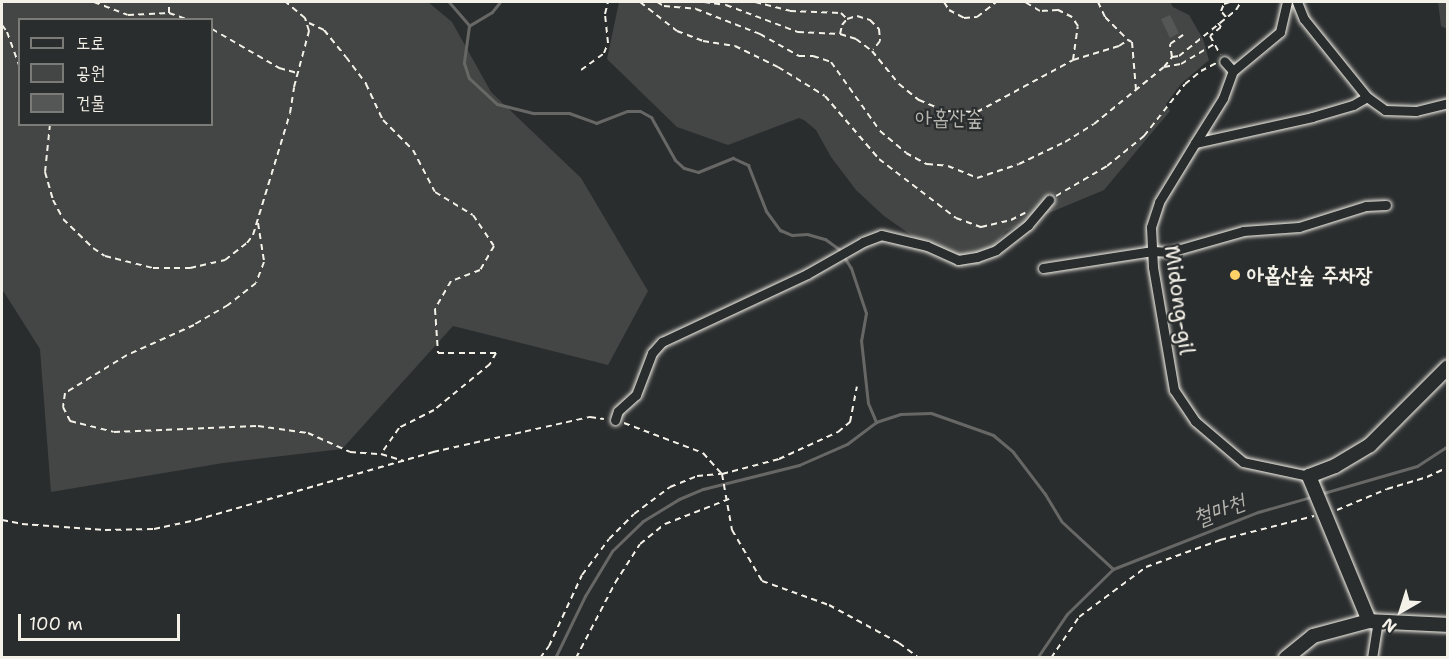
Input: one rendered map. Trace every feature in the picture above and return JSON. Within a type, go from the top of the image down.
[{"type":"street","points":[[1224,61],[1233,71],[1280,32],[1287,2]]},
{"type":"street","points":[[1297,2],[1304,19],[1367,97],[1385,110],[1416,111],[1448,103]]},
{"type":"street","name":"Midong-gil","points":[[1233,71],[1223,98],[1159,202],[1151,227],[1152,251],[1174,390],[1195,421],[1243,462],[1312,482]]},
{"type":"street","points":[[1195,143],[1312,117],[1353,105],[1367,97]]},
{"type":"street","points":[[615,420],[618,411],[636,395],[652,353],[662,342],[807,274],[848,250],[881,235],[927,246],[958,260],[977,257],[996,250],[1028,225],[1046,207],[1049,200]]},
{"type":"street","points":[[1043,267],[1152,251],[1170,252],[1243,231],[1299,228],[1366,206],[1386,205]]},
{"type":"street","points":[[1372,657],[1374,621],[1322,509],[1312,482],[1370,445],[1448,367]]},
{"type":"street","points":[[1286,657],[1313,636],[1374,621],[1448,625]]},
{"type":"path","points":[[94,2],[128,15],[169,13],[183,18]]},
{"type":"path","points":[[169,13],[170,2]]},
{"type":"path","points":[[286,2],[309,23],[324,30],[366,84],[382,120],[413,150],[435,192],[472,215],[494,246],[480,270],[451,281],[435,309],[438,353],[496,353],[490,364],[434,410],[399,428],[381,454]]},
{"type":"path","points":[[581,70],[604,53],[608,43],[605,14],[608,2]]},
{"type":"path","points":[[640,2],[676,31],[703,41],[735,46],[825,96],[879,159],[956,218],[981,227],[1011,220],[1030,210]]},
{"type":"path","points":[[657,2],[664,6],[696,9],[760,34],[799,56],[813,56],[831,62],[880,131],[906,153],[927,164],[948,166],[977,178],[1000,172],[1065,142],[1094,124],[1164,67],[1172,57],[1179,56],[1236,10],[1238,2]]},
{"type":"path","points":[[704,2],[715,2],[758,15],[775,25],[798,32],[840,34],[856,39],[872,51],[899,84],[919,100],[945,111],[976,112],[1073,60],[1119,46],[1128,40]]},
{"type":"path","points":[[755,2],[790,11],[841,13],[847,19]]},
{"type":"path","points":[[944,2],[949,10],[964,18],[977,16],[996,2]]},
{"type":"path","points":[[1024,2],[1040,11],[1058,10],[1072,16],[1078,26],[1073,60]]},
{"type":"path","points":[[1098,2],[1105,17],[1132,42],[1135,48],[1136,90]]},
{"type":"path","points":[[1226,17],[1221,11],[1223,3],[1230,2]]},
{"type":"path","points":[[840,34],[842,25],[847,19],[857,16],[870,20],[879,29],[880,41],[872,51]]},
{"type":"path","points":[[50,126],[45,172],[53,200],[73,230],[105,256],[153,268],[190,268],[215,264],[247,243],[258,223],[290,113],[309,23]]},
{"type":"path","points":[[1049,200],[1107,166],[1144,136],[1185,84],[1212,64],[1224,61],[1210,36],[1221,27],[1218,23]]},
{"type":"path","points":[[2,25],[7,32],[18,62]]},
{"type":"path","points":[[213,30],[279,68],[298,73]]},
{"type":"path","points":[[1172,57],[1170,45],[1183,35]]},
{"type":"path","points":[[1164,67],[1180,64],[1214,44]]},
{"type":"path","points":[[258,223],[264,262],[256,283],[228,305],[194,325],[127,355],[65,393],[63,407],[70,421],[114,432],[258,426],[308,433],[350,452],[381,454],[404,461]]},
{"type":"path","points":[[540,657],[549,646],[582,575],[609,539],[634,514],[670,487],[697,476],[722,474],[779,459],[838,432],[850,422],[857,387]]},
{"type":"path","points":[[2,520],[22,524],[105,531],[154,529],[196,520],[404,461],[590,417],[615,420],[703,453],[722,474],[729,499],[732,530],[762,581],[829,605],[899,643],[919,657]]},
{"type":"path","points":[[1051,657],[1079,617],[1146,567],[1220,540],[1305,516],[1448,467]]},
{"type":"path","points":[[576,657],[615,583],[640,544],[665,524],[729,499]]},
{"type":"green space","points":[[2,2],[428,2],[452,22],[491,92],[581,178],[648,291],[608,365],[453,326],[342,449],[223,463],[51,492],[40,349],[2,289]]},
{"type":"green space","name":"아홉산숲","points":[[619,2],[1170,2],[1173,7],[1189,15],[1203,39],[1209,60],[1181,84],[1166,104],[1170,111],[1104,190],[1006,231],[979,265],[969,264],[957,267],[884,216],[856,190],[831,157],[816,130],[804,120],[799,118],[728,145],[677,127],[607,59]]},
{"type":"green space","points":[[1438,2],[1447,2],[1447,29],[1441,26]]},
{"type":"building","points":[[1170,15],[1179,33],[1170,38],[1161,19]]},
{"type":"waterway","points":[[449,2],[469,25]]},
{"type":"waterway","points":[[500,2],[492,12],[469,26],[464,63],[469,78],[497,104],[534,113],[569,113],[596,123],[627,111],[640,111],[651,117],[675,160],[684,168],[698,172],[733,158],[748,165],[766,211],[780,230],[792,235],[807,234],[825,239],[839,249],[851,268],[866,313],[861,340],[868,403],[876,422]]},
{"type":"waterway","points":[[555,658],[585,596],[612,551],[643,521],[679,499],[703,489],[799,465],[847,444],[876,422],[900,414],[931,413],[993,435],[1013,452],[1045,494],[1061,521],[1113,569]]},
{"type":"waterway","name":"철마천","points":[[1320,494],[1417,466],[1448,446]]},
{"type":"waterway","name":"철마천","points":[[1037,658],[1067,614],[1113,569],[1258,512],[1314,496]]},
{"type":"place","name":"아홉산숲 주차장","points":[[1235,275]]}]
